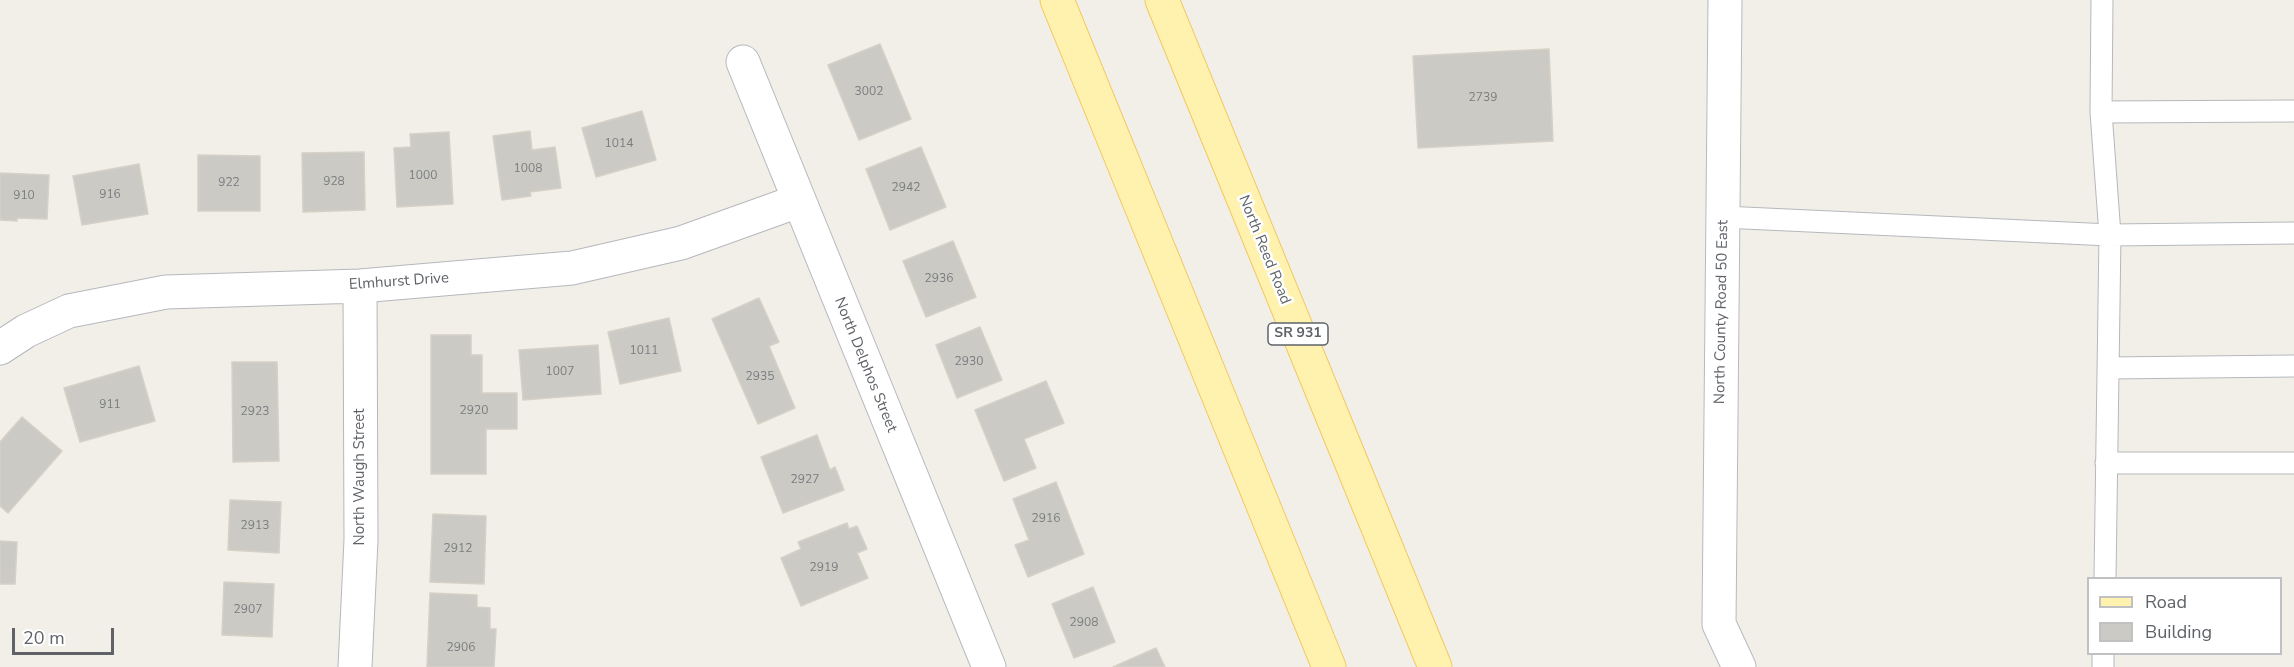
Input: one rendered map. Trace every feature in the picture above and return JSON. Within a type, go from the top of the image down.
[{"type":"main road","points":[[1057,0],[1329,667]]},
{"type":"main road","name":"North Reed Road","points":[[1162,0],[1435,667]]},
{"type":"street","name":"North County Road 50 East","points":[[1725,0],[1719,624],[1739,667]]},
{"type":"street","name":"North Delphos Street","points":[[743,62],[989,667]]},
{"type":"street","name":"Elmhurst Drive","points":[[0,348],[26,332],[69,311],[166,292],[360,286],[572,268],[681,243],[798,201]]},
{"type":"street","name":"North Waugh Street","points":[[355,667],[361,540],[360,286]]},
{"type":"lane","points":[[2102,0],[2102,112],[2110,235],[2104,577]]},
{"type":"lane","points":[[2102,112],[2294,111]]},
{"type":"lane","points":[[1723,217],[2110,235],[2294,233]]},
{"type":"lane","points":[[2108,368],[2294,366]]},
{"type":"lane","points":[[2106,463],[2294,463]]},
{"type":"building","points":[[880,44],[911,119],[859,140],[828,65]]},
{"type":"building","points":[[1549,49],[1553,141],[1418,148],[1413,56]]},
{"type":"building","points":[[642,111],[656,160],[596,177],[582,128]]},
{"type":"building","points":[[530,131],[532,150],[555,147],[561,188],[530,192],[531,196],[502,200],[493,136]]},
{"type":"building","points":[[449,132],[453,204],[397,207],[394,148],[411,147],[410,134]]},
{"type":"building","points":[[921,147],[946,207],[890,230],[866,169]]},
{"type":"building","points":[[364,152],[365,210],[303,212],[302,153]]},
{"type":"building","points":[[198,155],[260,156],[260,211],[198,211]]},
{"type":"building","points":[[139,164],[148,214],[82,225],[73,176]]},
{"type":"building","points":[[0,173],[49,175],[47,219],[0,220]]},
{"type":"building","points":[[953,241],[976,297],[926,317],[903,261]]},
{"type":"building","points":[[759,298],[779,342],[769,346],[795,408],[758,424],[712,319]]},
{"type":"building","points":[[669,318],[681,371],[620,384],[608,332]]},
{"type":"building","points":[[980,327],[1002,380],[957,398],[936,345]]},
{"type":"building","points":[[431,335],[471,335],[471,355],[482,355],[482,393],[517,393],[517,429],[486,429],[486,474],[431,474]]},
{"type":"building","points":[[598,345],[601,394],[523,400],[519,350]]},
{"type":"building","points":[[232,362],[277,362],[279,461],[233,462]]},
{"type":"building","points":[[139,366],[155,421],[80,442],[64,388]]},
{"type":"building","points":[[1046,381],[1064,423],[1024,439],[1036,468],[1004,481],[975,410]]},
{"type":"building","points":[[22,417],[62,451],[8,513],[0,506],[0,442]]},
{"type":"building","points":[[817,435],[830,470],[835,467],[844,490],[783,513],[761,457]]},
{"type":"building","points":[[1056,482],[1084,554],[1028,577],[1015,545],[1029,540],[1013,499]]},
{"type":"building","points":[[230,500],[281,502],[279,553],[228,550]]},
{"type":"building","points":[[433,514],[486,516],[484,584],[430,582]]},
{"type":"building","points":[[847,523],[849,529],[857,526],[867,549],[857,553],[868,578],[801,606],[781,558],[801,549],[798,542]]},
{"type":"building","points":[[0,541],[17,542],[15,584],[0,584]]},
{"type":"building","points":[[224,582],[274,584],[272,637],[222,635]]},
{"type":"building","points":[[1093,587],[1115,642],[1074,658],[1052,604]]},
{"type":"building","points":[[430,593],[477,595],[477,607],[490,608],[490,629],[496,629],[494,667],[427,667]]},
{"type":"building","points":[[1156,648],[1165,667],[1113,667]]}]
